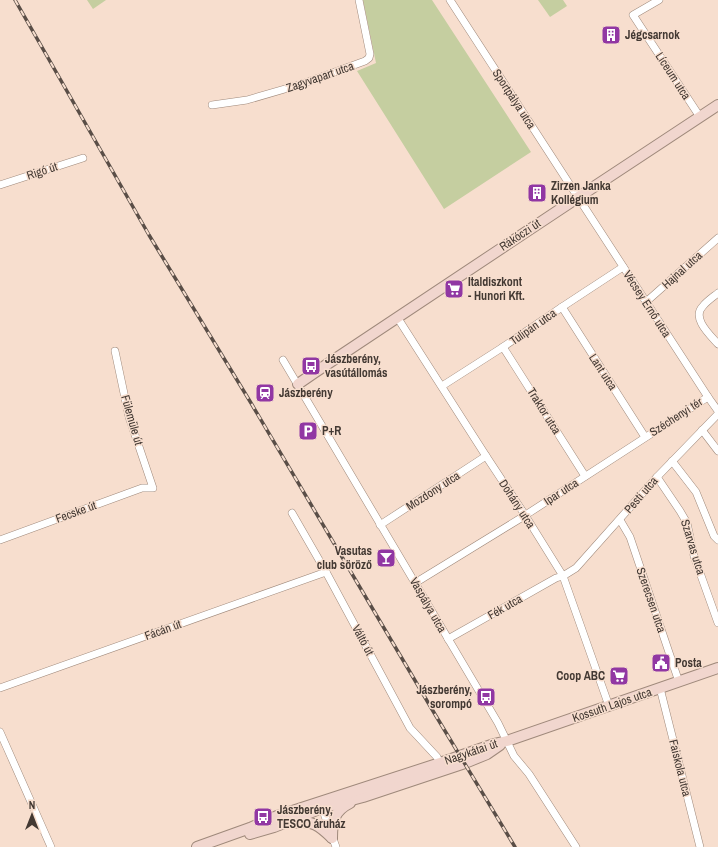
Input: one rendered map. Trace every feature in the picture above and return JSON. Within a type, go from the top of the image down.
[{"type":"street","name":"Zagyvapart utca","points":[[212,105],[247,100],[302,84],[365,61],[369,58],[370,54],[358,0]]},
{"type":"street","name":"Sportpálya utca","points":[[450,0],[577,197]]},
{"type":"street","name":"Líceum utca","points":[[660,0],[633,15],[700,116]]},
{"type":"street","name":"Rákóczi út","points":[[298,384],[577,197],[718,105]]},
{"type":"street","name":"Rigó út","points":[[0,185],[83,158]]},
{"type":"street","name":"Vécsey Ernő utca","points":[[577,197],[718,411]]},
{"type":"street","name":"Hajnal utca","points":[[646,302],[718,238]]},
{"type":"street","name":"Tulipán utca","points":[[442,386],[623,267]]},
{"type":"street","points":[[718,293],[702,307],[699,312],[699,318],[718,344]]},
{"type":"street","name":"Lant utca","points":[[562,307],[645,437]]},
{"type":"street","name":"Dohány utca","points":[[397,317],[563,576],[609,706]]},
{"type":"street","name":"Traktor utca","points":[[503,347],[585,476]]},
{"type":"street","name":"Fülemüle út","points":[[115,351],[129,417],[153,488]]},
{"type":"street","name":"Vaspálya utca","points":[[283,360],[498,723],[514,756],[529,774],[576,847]]},
{"type":"street","name":"Széchenyi tér","points":[[645,437],[708,397]]},
{"type":"street","name":"Pesti utca","points":[[563,576],[576,568],[657,477],[718,414]]},
{"type":"street","points":[[702,430],[718,451]]},
{"type":"street","name":"Ipar utca","points":[[415,584],[645,437]]},
{"type":"street","name":"Mozdony utca","points":[[380,524],[486,456]]},
{"type":"street","points":[[672,461],[696,492],[714,536],[718,540]]},
{"type":"street","name":"Szarvas utca","points":[[657,477],[680,511],[686,523],[694,556],[718,623]]},
{"type":"street","name":"Fecske út","points":[[0,540],[142,488],[153,488]]},
{"type":"street","name":"Váltó út","points":[[292,513],[326,572],[410,728],[437,757],[440,763]]},
{"type":"street","name":"Szerecsen utca","points":[[620,520],[630,537],[679,682]]},
{"type":"street","name":"Fácán út","points":[[0,688],[326,572]]},
{"type":"street","name":"Fék utca","points":[[448,639],[556,578],[563,576]]},
{"type":"street","name":"Kossuth Lajos utca","points":[[507,741],[718,668]]},
{"type":"street","name":"Faiskola utca","points":[[660,688],[700,847]]},
{"type":"street","points":[[0,732],[51,847]]},
{"type":"street","name":"Nagykátai út","points":[[201,847],[274,827],[321,805],[494,744],[507,741]]},
{"type":"street","name":"Nagykátai út","points":[[197,847],[250,828],[276,816],[363,797],[470,761],[487,754],[507,741]]},
{"type":"street","points":[[334,842],[332,825],[336,815],[343,806],[363,797]]},
{"type":"street","points":[[321,805],[334,842]]},
{"type":"street","points":[[274,827],[302,821],[312,823],[322,829],[334,842]]},
{"type":"green space","points":[[87,0],[106,0],[93,9]]},
{"type":"green space","points":[[363,0],[432,0],[531,152],[444,209],[357,71],[376,63]]},
{"type":"green space","points":[[538,0],[563,0],[567,6],[550,17]]},
{"type":"railway","points":[[15,0],[149,235],[251,403],[515,847]]},
{"type":"place","name":"Jégcsarnok","points":[[611,35]]},
{"type":"place","name":"Zirzen Janka Kollégium","points":[[537,193]]},
{"type":"place","name":"Italdiszkont - Hunori Kft.","points":[[454,289]]},
{"type":"place","name":"Jászberény, vasútállomás","points":[[311,366]]},
{"type":"place","name":"Jászberény","points":[[265,393]]},
{"type":"place","name":"P+R","points":[[308,431]]},
{"type":"place","name":"Vasutas club söröző","points":[[386,558]]},
{"type":"place","name":"Posta","points":[[661,663]]},
{"type":"place","name":"Coop ABC","points":[[619,676]]},
{"type":"place","name":"Jászberény, sorompó","points":[[486,697]]},
{"type":"place","name":"Jászberény, TESCO áruház","points":[[263,817]]}]
